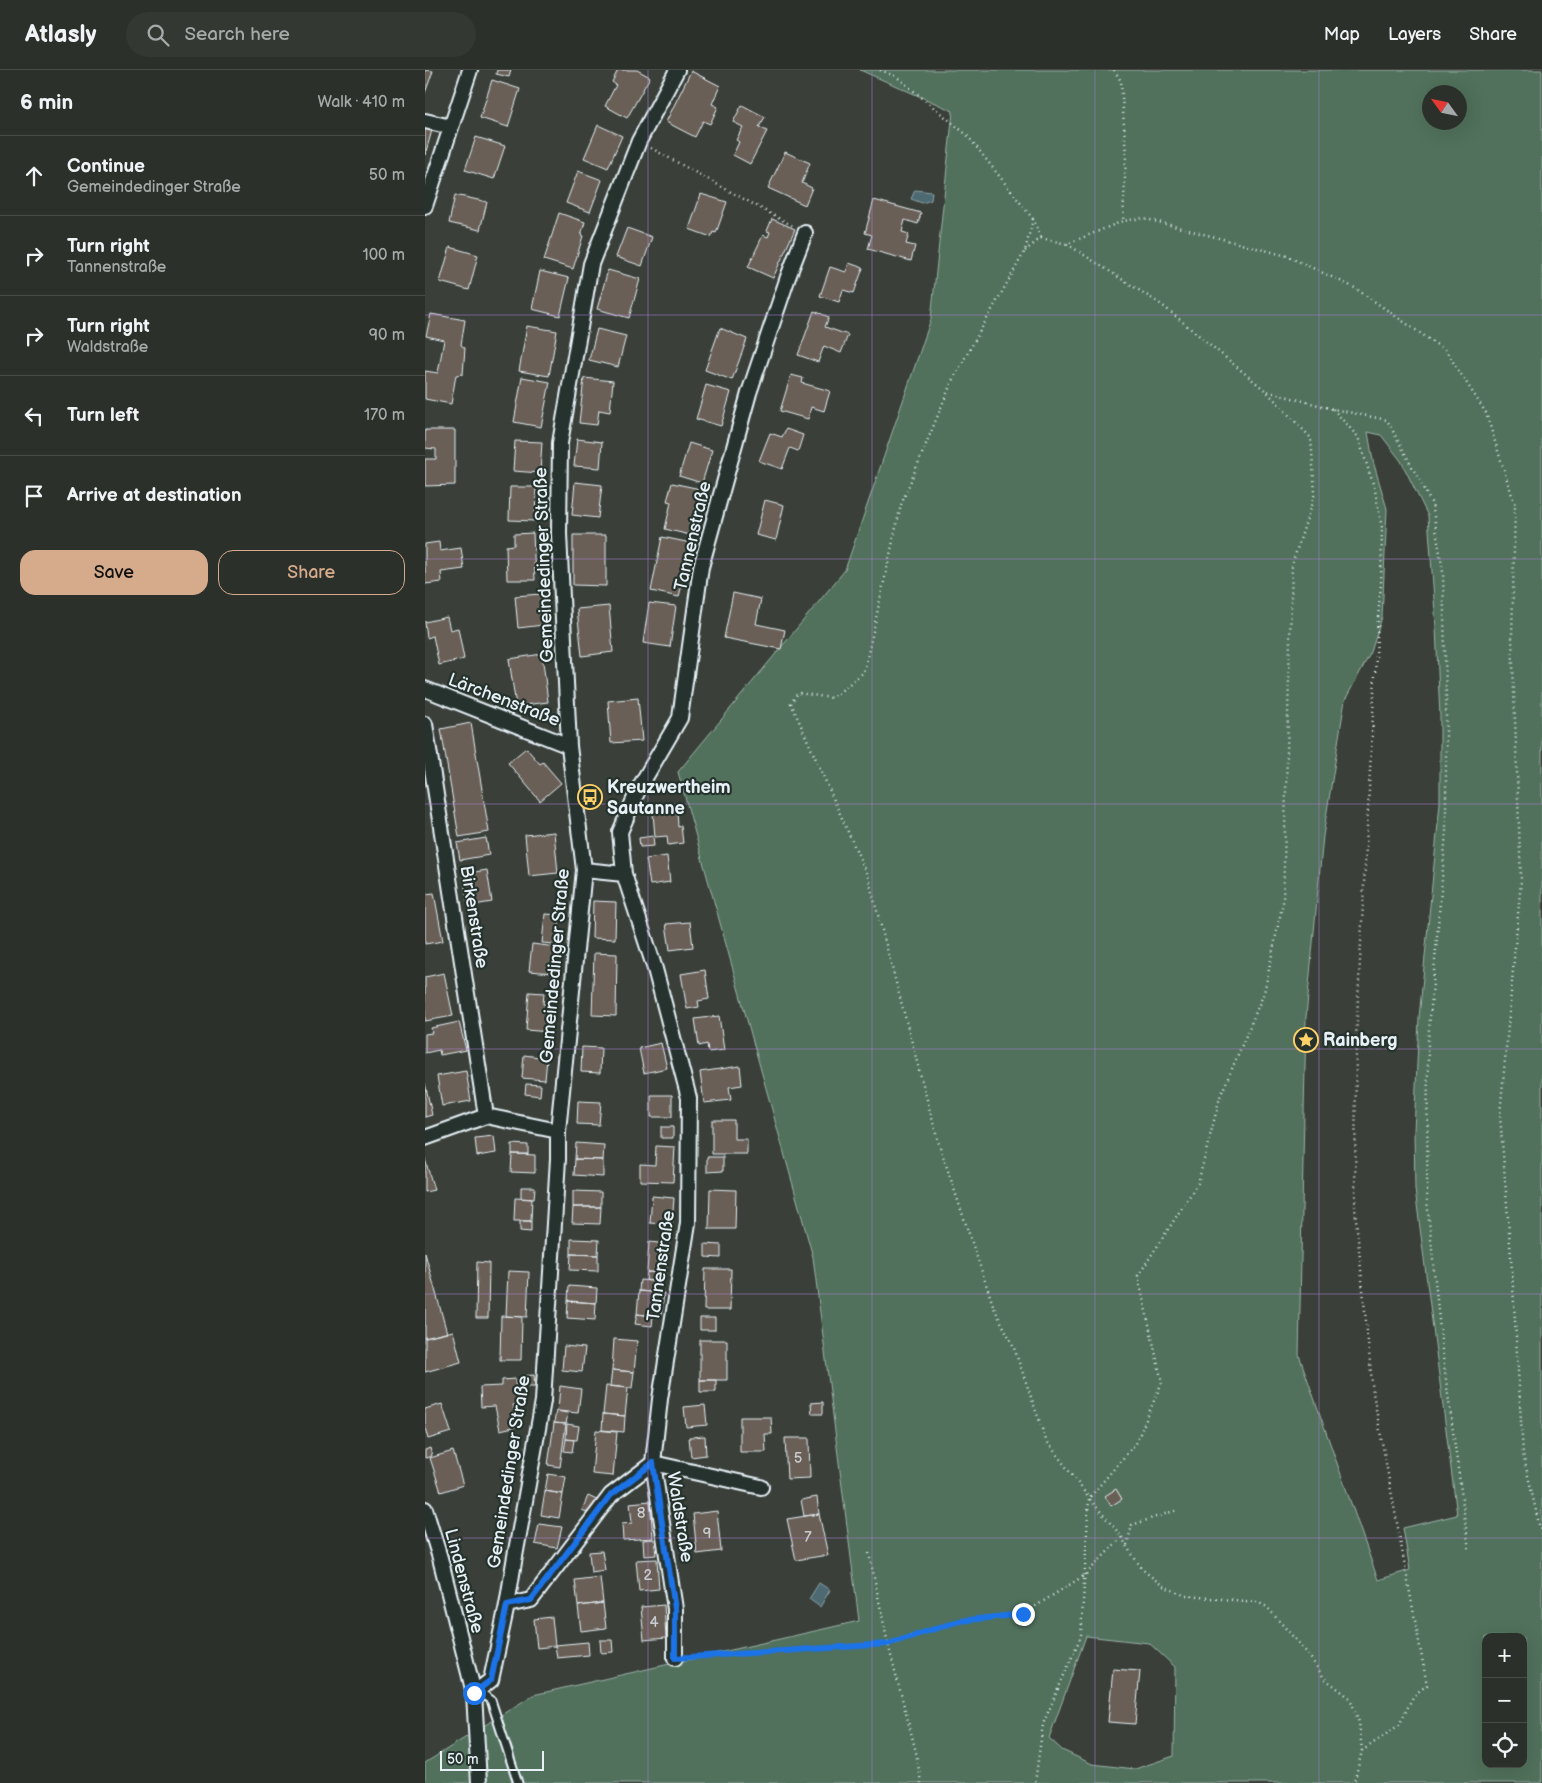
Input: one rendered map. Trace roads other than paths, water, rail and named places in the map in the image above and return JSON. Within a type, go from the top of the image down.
[{"type":"street","points":[[425,206],[470,70]]},
{"type":"street","name":"Gemeindedinger Straße","points":[[476,1692],[491,1680],[507,1605],[543,1401],[558,1159],[558,1131],[585,870],[569,746],[559,534],[560,443],[591,264],[639,141],[677,70]]},
{"type":"street","points":[[425,121],[451,127]]},
{"type":"street","name":"Tannenstraße","points":[[653,1463],[660,1399],[687,1223],[689,1098],[655,969],[624,874],[620,832],[639,788],[681,718],[701,567],[749,393],[788,277],[805,233]]},
{"type":"street","name":"Lärchenstraße","points":[[425,689],[569,746]]},
{"type":"street","name":"Birkenstraße","points":[[425,724],[486,1116]]},
{"type":"street","points":[[585,870],[624,874]]},
{"type":"street","points":[[425,1138],[486,1116],[558,1131]]},
{"type":"street","points":[[507,1605],[531,1600],[611,1495],[653,1463]]},
{"type":"street","name":"Waldstraße","points":[[675,1658],[675,1609],[653,1463],[761,1487]]},
{"type":"street","name":"Lindenstraße","points":[[425,1508],[476,1692]]},
{"type":"street","points":[[476,1692],[479,1783]]},
{"type":"lane","points":[[476,1692],[491,1700],[518,1783]]},
{"type":"water","points":[[915,190],[932,192],[931,200],[922,203],[911,199]]},
{"type":"water","points":[[819,1583],[830,1590],[820,1607],[809,1599]]},
{"type":"place","name":"Kreuzwertheim Sautanne","points":[[590,797]]},
{"type":"place","name":"Rainberg","points":[[1306,1040]]}]
